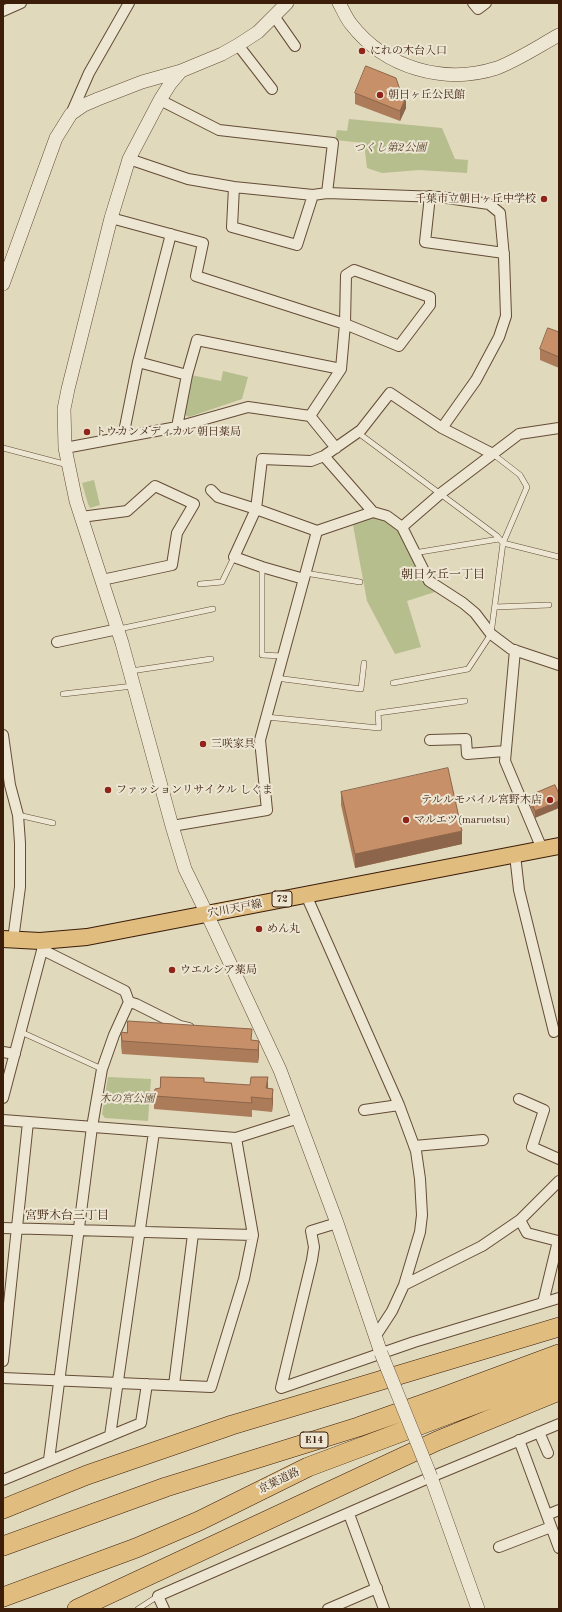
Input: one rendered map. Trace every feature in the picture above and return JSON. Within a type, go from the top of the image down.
[{"type":"highway","points":[[3,1509],[87,1475],[232,1425],[559,1327]]},
{"type":"highway","name":"E14","points":[[3,1546],[166,1486],[358,1427],[408,1410],[559,1354]]},
{"type":"highway","name":"京葉道路","points":[[3,1597],[136,1548],[199,1521],[308,1467],[559,1373]]},
{"type":"highway","points":[[77,1609],[437,1441],[559,1390]]},
{"type":"main road","name":"穴川天戸線","points":[[8,939],[44,945],[559,846]]},
{"type":"street","points":[[3,11],[21,3]]},
{"type":"street","points":[[3,284],[56,138],[71,114],[89,73],[129,3]]},
{"type":"street","points":[[71,114],[84,105],[98,99],[142,82],[181,71],[222,54],[258,32],[287,3]]},
{"type":"street","points":[[339,3],[350,23],[362,37],[379,51],[411,68],[428,72],[464,74],[497,68],[559,35]]},
{"type":"street","points":[[473,3],[478,9],[486,3]]},
{"type":"street","points":[[274,16],[295,46]]},
{"type":"street","points":[[238,45],[272,89]]},
{"type":"street","points":[[181,71],[170,84],[160,100],[129,160],[111,218],[64,409],[65,448],[68,466],[76,501],[118,629],[185,869],[264,1033],[299,1118],[337,1223],[375,1337],[431,1477],[478,1609]]},
{"type":"street","points":[[160,100],[219,130],[333,143],[327,193]]},
{"type":"street","points":[[129,160],[188,179],[234,187],[313,195],[327,193],[430,196],[489,204],[500,213],[504,253],[506,316],[499,337],[476,380],[442,428]]},
{"type":"street","points":[[234,187],[232,227],[297,245],[313,195]]},
{"type":"street","points":[[430,196],[425,242],[504,253]]},
{"type":"street","points":[[111,218],[204,243],[196,276],[345,324],[399,346],[430,305],[430,297],[354,270],[346,275],[345,324],[341,369],[310,416]]},
{"type":"street","points":[[123,437],[138,362],[171,234]]},
{"type":"street","points":[[177,426],[187,375],[197,340],[341,369]]},
{"type":"street","points":[[138,362],[187,375]]},
{"type":"street","points":[[304,576],[262,567],[234,557],[256,509],[262,459],[311,461],[324,456],[357,432],[390,393],[442,428],[493,454]]},
{"type":"street","points":[[65,448],[177,426],[248,408],[310,416],[336,448]]},
{"type":"street","points":[[402,527],[440,494],[519,434],[559,428]]},
{"type":"street","points":[[324,456],[373,512],[387,516],[402,527],[429,581],[463,603],[475,613],[491,634],[515,650],[559,665]]},
{"type":"street","points":[[81,517],[128,511],[155,486],[194,504],[177,534],[172,565],[102,580]]},
{"type":"street","points":[[211,490],[218,497],[317,531],[373,512]]},
{"type":"street","points":[[172,826],[267,810],[260,740],[317,531]]},
{"type":"street","points":[[57,642],[118,629]]},
{"type":"street","points":[[515,650],[504,761],[542,849]]},
{"type":"street","points":[[3,735],[6,784],[18,815],[20,843],[20,887],[8,939]]},
{"type":"street","points":[[430,740],[466,739],[467,754],[506,751]]},
{"type":"street","points":[[515,855],[519,890],[554,1032]]},
{"type":"street","points":[[306,895],[400,1105],[414,1146],[420,1180],[422,1215],[420,1232],[404,1285],[392,1311],[375,1337]]},
{"type":"street","points":[[3,1098],[44,945],[125,991],[129,1002],[114,1035],[102,1069],[92,1127],[49,1460]]},
{"type":"street","points":[[129,1002],[180,1026],[202,1029]]},
{"type":"street","points":[[248,1032],[264,1033]]},
{"type":"street","points":[[3,1052],[15,1054]]},
{"type":"street","points":[[519,1099],[544,1110],[532,1147],[559,1159]]},
{"type":"street","points":[[364,1110],[400,1105]]},
{"type":"street","points":[[3,1120],[236,1138],[299,1118]]},
{"type":"street","points":[[3,1361],[28,1122]]},
{"type":"street","points":[[110,1436],[154,1132]]},
{"type":"street","points":[[3,1378],[211,1387],[244,1279],[253,1235],[236,1138]]},
{"type":"street","points":[[414,1146],[483,1140]]},
{"type":"street","points":[[404,1285],[482,1246],[520,1220],[559,1181]]},
{"type":"street","points":[[520,1220],[527,1233],[558,1241],[543,1303]]},
{"type":"street","points":[[337,1223],[311,1231],[314,1247],[312,1260],[281,1388],[414,1342],[559,1298]]},
{"type":"street","points":[[3,1228],[253,1235]]},
{"type":"street","points":[[174,1385],[193,1234]]},
{"type":"street","points":[[3,1480],[141,1423],[147,1384]]},
{"type":"street","points":[[164,1609],[158,1596],[431,1477],[559,1424]]},
{"type":"street","points":[[539,1432],[548,1453]]},
{"type":"street","points":[[518,1440],[559,1548]]},
{"type":"street","points":[[547,1515],[559,1510]]},
{"type":"street","points":[[349,1514],[384,1609]]},
{"type":"street","points":[[499,1547],[551,1527]]},
{"type":"street","points":[[328,1609],[377,1588]]},
{"type":"lane","points":[[357,432],[501,541],[559,557]]},
{"type":"lane","points":[[3,448],[68,466]]},
{"type":"lane","points":[[392,682],[468,669],[491,634],[501,541],[527,488],[520,475],[493,454]]},
{"type":"lane","points":[[414,553],[501,541]]},
{"type":"lane","points":[[200,584],[222,582],[234,557]]},
{"type":"lane","points":[[262,567],[262,655],[282,656]]},
{"type":"lane","points":[[304,576],[360,582]]},
{"type":"lane","points":[[495,607],[549,606]]},
{"type":"lane","points":[[118,629],[213,609]]},
{"type":"lane","points":[[130,672],[211,659]]},
{"type":"lane","points":[[276,678],[361,689],[364,663]]},
{"type":"lane","points":[[63,694],[134,686]]},
{"type":"lane","points":[[266,717],[379,728],[378,713],[465,701]]},
{"type":"lane","points":[[18,815],[53,823]]},
{"type":"lane","points":[[21,1032],[102,1069]]},
{"type":"lane","points":[[138,1609],[158,1596]]},
{"type":"green space","name":"つくし第2公園","points":[[349,119],[442,128],[455,159],[468,160],[467,173],[419,170],[382,173],[367,168],[364,143],[335,140],[337,130],[347,131]]},
{"type":"green space","points":[[223,371],[248,377],[242,399],[189,417],[185,415],[183,411],[191,375],[221,381]]},
{"type":"green space","points":[[94,480],[100,505],[90,508],[82,483]]},
{"type":"green space","points":[[375,517],[388,521],[398,529],[438,591],[407,601],[421,647],[395,654],[367,601],[353,525]]},
{"type":"green space","name":"木の宮公園","points":[[108,1077],[151,1079],[148,1121],[105,1118],[102,1114]]},
{"type":"building","points":[[366,66],[396,78],[401,93],[400,95],[406,97],[400,111],[355,93]]},
{"type":"building","points":[[548,328],[559,332],[559,357],[540,349]]},
{"type":"building","points":[[448,768],[462,831],[355,854],[341,792]]},
{"type":"building","points":[[555,785],[559,794],[559,801],[535,811],[529,796]]},
{"type":"building","points":[[128,1021],[252,1029],[251,1040],[259,1041],[258,1050],[122,1041],[121,1032],[127,1033]]},
{"type":"building","points":[[161,1077],[204,1078],[204,1082],[250,1085],[251,1077],[268,1077],[266,1088],[273,1089],[272,1099],[251,1097],[252,1103],[154,1096],[155,1089],[160,1088]]},
{"type":"place","name":"にれの木台入口","points":[[362,51]]},
{"type":"place","name":"朝日ヶ丘公民館","points":[[380,95]]},
{"type":"place","name":"千葉市立朝日ヶ丘中学校","points":[[544,199]]},
{"type":"place","name":"トウカンメディカル 朝日薬局","points":[[87,432]]},
{"type":"place","name":"三咲家具","points":[[203,744]]},
{"type":"place","name":"ファッションリサイクル しぐま","points":[[108,790]]},
{"type":"place","name":"テルルモバイル宮野木店","points":[[550,800]]},
{"type":"place","name":"マルエツ(maruetsu)","points":[[406,820]]},
{"type":"place","name":"めん丸","points":[[259,929]]},
{"type":"place","name":"ウエルシア薬局","points":[[172,970]]},
{"type":"district","name":"朝日ケ丘一丁目","points":[[443,575]]},
{"type":"district","name":"宮野木台三丁目","points":[[67,1216]]}]
